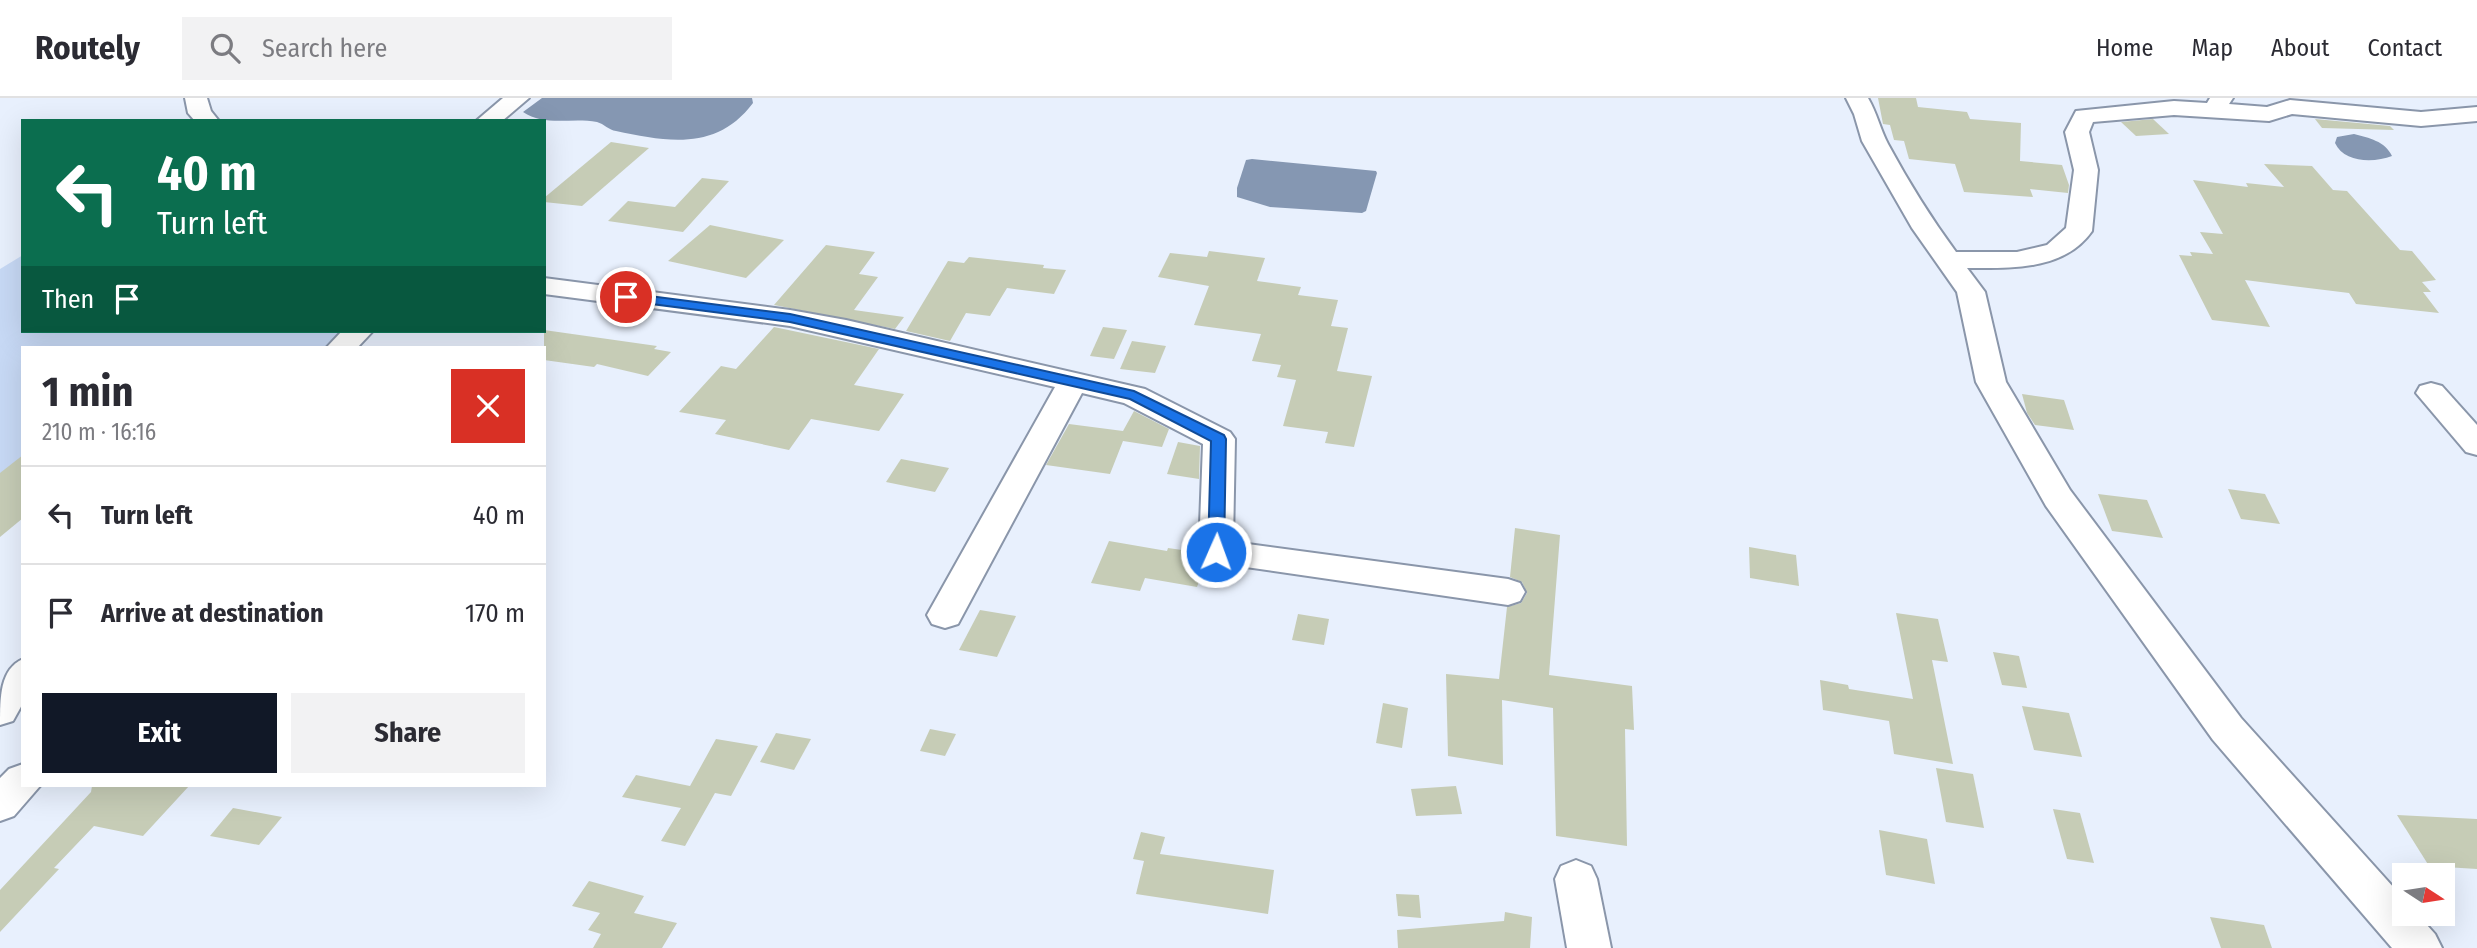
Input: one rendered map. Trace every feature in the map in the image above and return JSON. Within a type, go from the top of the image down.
[{"type":"street","points":[[197,98],[200,113],[206,119]]},
{"type":"street","points":[[490,119],[518,98]]},
{"type":"street","points":[[1857,98],[1866,114],[1874,141],[1925,228],[1971,292],[1991,382],[2058,498],[2227,729],[2420,948]]},
{"type":"street","points":[[1948,260],[2017,260],[2056,251],[2079,231],[2086,170],[2077,132],[2084,116],[2218,104],[2269,114],[2290,107],[2421,118],[2477,114]]},
{"type":"street","points":[[546,286],[790,318],[1134,396],[1219,439],[1216,552],[1508,592]]},
{"type":"street","points":[[342,346],[357,333]]},
{"type":"street","points":[[945,615],[1073,382]]},
{"type":"street","points":[[2431,393],[2477,445]]},
{"type":"street","points":[[0,710],[21,675]]},
{"type":"street","points":[[0,721],[21,725]]},
{"type":"street","points":[[0,804],[21,783]]},
{"type":"street","points":[[1576,879],[1589,948]]},
{"type":"shaded area","points":[[542,98],[752,98],[753,103],[724,129],[708,136],[673,140],[616,131],[597,122],[540,119],[523,112]]},
{"type":"shaded area","points":[[2354,134],[2381,144],[2392,156],[2377,160],[2360,160],[2339,150],[2335,143],[2337,137]]},
{"type":"shaded area","points":[[1246,160],[1377,173],[1366,211],[1362,213],[1270,207],[1237,197],[1237,188]]},
{"type":"shaded area","points":[[21,256],[21,333],[354,333],[338,346],[21,346],[21,499],[0,513],[0,269]]},
{"type":"building","points":[[1878,98],[1916,98],[1918,107],[1967,112],[1970,119],[2021,123],[2020,161],[2062,165],[2069,185],[2068,193],[2030,189],[2033,197],[1964,192],[1955,164],[1909,159],[1904,141],[1894,140],[1890,125],[1883,124]]},
{"type":"building","points":[[2153,119],[2169,134],[2136,136],[2121,122]]},
{"type":"building","points":[[2315,119],[2390,126],[2394,130],[2322,128]]},
{"type":"building","points":[[611,142],[649,148],[582,206],[546,202],[546,196]]},
{"type":"building","points":[[2264,164],[2312,166],[2333,190],[2347,191],[2400,250],[2412,251],[2436,280],[2422,282],[2431,292],[2423,292],[2439,313],[2356,304],[2349,293],[2245,280],[2270,327],[2212,320],[2179,255],[2192,256],[2190,252],[2213,254],[2200,232],[2223,234],[2193,180],[2248,187],[2246,183],[2284,187]]},
{"type":"building","points":[[702,178],[729,181],[683,232],[608,221],[628,201],[675,207]]},
{"type":"building","points":[[710,225],[784,240],[746,278],[668,261]]},
{"type":"building","points":[[826,245],[875,252],[859,274],[878,277],[854,310],[904,317],[895,329],[774,305]]},
{"type":"building","points":[[1209,251],[1265,258],[1257,281],[1301,287],[1298,295],[1338,300],[1331,326],[1348,328],[1337,371],[1372,376],[1354,447],[1325,443],[1328,432],[1283,426],[1296,380],[1277,377],[1281,365],[1252,361],[1261,334],[1194,325],[1209,286],[1158,277],[1170,253],[1207,257]]},
{"type":"building","points":[[969,257],[1066,270],[1054,294],[1007,288],[990,316],[966,313],[950,341],[906,331],[948,261],[964,263]]},
{"type":"building","points":[[774,327],[879,349],[854,385],[904,394],[879,431],[811,419],[789,450],[715,434],[726,420],[679,412],[721,366],[736,369]]},
{"type":"building","points":[[1103,327],[1127,330],[1114,359],[1090,356]]},
{"type":"building","points":[[546,330],[657,346],[654,349],[671,352],[648,376],[597,364],[594,367],[546,360]]},
{"type":"building","points":[[1132,341],[1166,346],[1155,373],[1120,369]]},
{"type":"building","points":[[2022,394],[2064,400],[2074,430],[2035,425],[2027,413]]},
{"type":"building","points":[[1134,411],[1169,429],[1162,447],[1123,441],[1110,474],[1046,465],[1069,424],[1123,431]]},
{"type":"building","points":[[1178,442],[1200,446],[1199,479],[1167,474]]},
{"type":"building","points":[[21,457],[21,520],[0,537],[0,473]]},
{"type":"building","points":[[901,459],[949,468],[935,492],[886,482]]},
{"type":"building","points":[[2228,489],[2265,494],[2280,524],[2241,519]]},
{"type":"building","points":[[2098,494],[2147,500],[2163,538],[2112,531]]},
{"type":"building","points":[[1515,528],[1560,535],[1549,675],[1632,686],[1634,730],[1625,729],[1627,846],[1556,836],[1553,708],[1502,700],[1503,765],[1448,756],[1446,674],[1499,679],[1507,607],[1521,603],[1527,593],[1522,582],[1510,577]]},
{"type":"building","points":[[1109,541],[1167,551],[1168,548],[1196,552],[1205,564],[1197,587],[1145,578],[1140,591],[1091,583]]},
{"type":"building","points":[[1749,547],[1796,555],[1799,586],[1750,578]]},
{"type":"building","points":[[980,610],[1016,616],[997,657],[959,650]]},
{"type":"building","points":[[1896,613],[1938,619],[1948,662],[1932,660],[1953,764],[1894,754],[1889,721],[1823,710],[1820,680],[1848,685],[1849,689],[1913,699]]},
{"type":"building","points":[[1298,614],[1329,619],[1324,645],[1292,640]]},
{"type":"building","points":[[1993,652],[2019,656],[2027,688],[2002,685]]},
{"type":"building","points":[[1383,703],[1408,708],[1402,748],[1376,743]]},
{"type":"building","points":[[2022,706],[2069,713],[2082,757],[2034,750]]},
{"type":"building","points":[[930,729],[956,734],[945,756],[920,751]]},
{"type":"building","points":[[776,733],[811,739],[794,770],[760,762]]},
{"type":"building","points":[[716,739],[758,746],[731,796],[715,793],[685,846],[661,841],[681,808],[622,797],[636,775],[690,786]]},
{"type":"building","points":[[1936,768],[1973,774],[1984,828],[1946,822]]},
{"type":"building","points":[[1456,786],[1462,814],[1416,816],[1411,789]]},
{"type":"building","points":[[92,787],[188,787],[143,836],[94,826],[54,868],[59,869],[0,932],[0,890],[91,792]]},
{"type":"building","points":[[233,808],[282,817],[259,845],[210,836]]},
{"type":"building","points":[[2053,809],[2080,813],[2094,863],[2067,859]]},
{"type":"building","points":[[2397,815],[2477,819],[2477,869],[2455,868],[2455,863],[2427,863]]},
{"type":"building","points":[[1879,830],[1927,839],[1935,884],[1886,875]]},
{"type":"building","points":[[1141,832],[1165,837],[1160,854],[1274,870],[1268,914],[1136,894],[1144,861],[1133,859]]},
{"type":"building","points":[[589,881],[644,896],[634,913],[677,923],[662,948],[593,948],[601,934],[588,930],[600,913],[572,906]]},
{"type":"building","points":[[1396,894],[1419,895],[1421,918],[1398,916]]},
{"type":"building","points":[[1505,912],[1532,917],[1530,948],[1398,948],[1397,930],[1504,921]]},
{"type":"building","points":[[2210,917],[2264,925],[2272,948],[2221,948]]},
{"type":"route","points":[[626,297],[790,318],[1134,396],[1219,439],[1216,552]]}]
